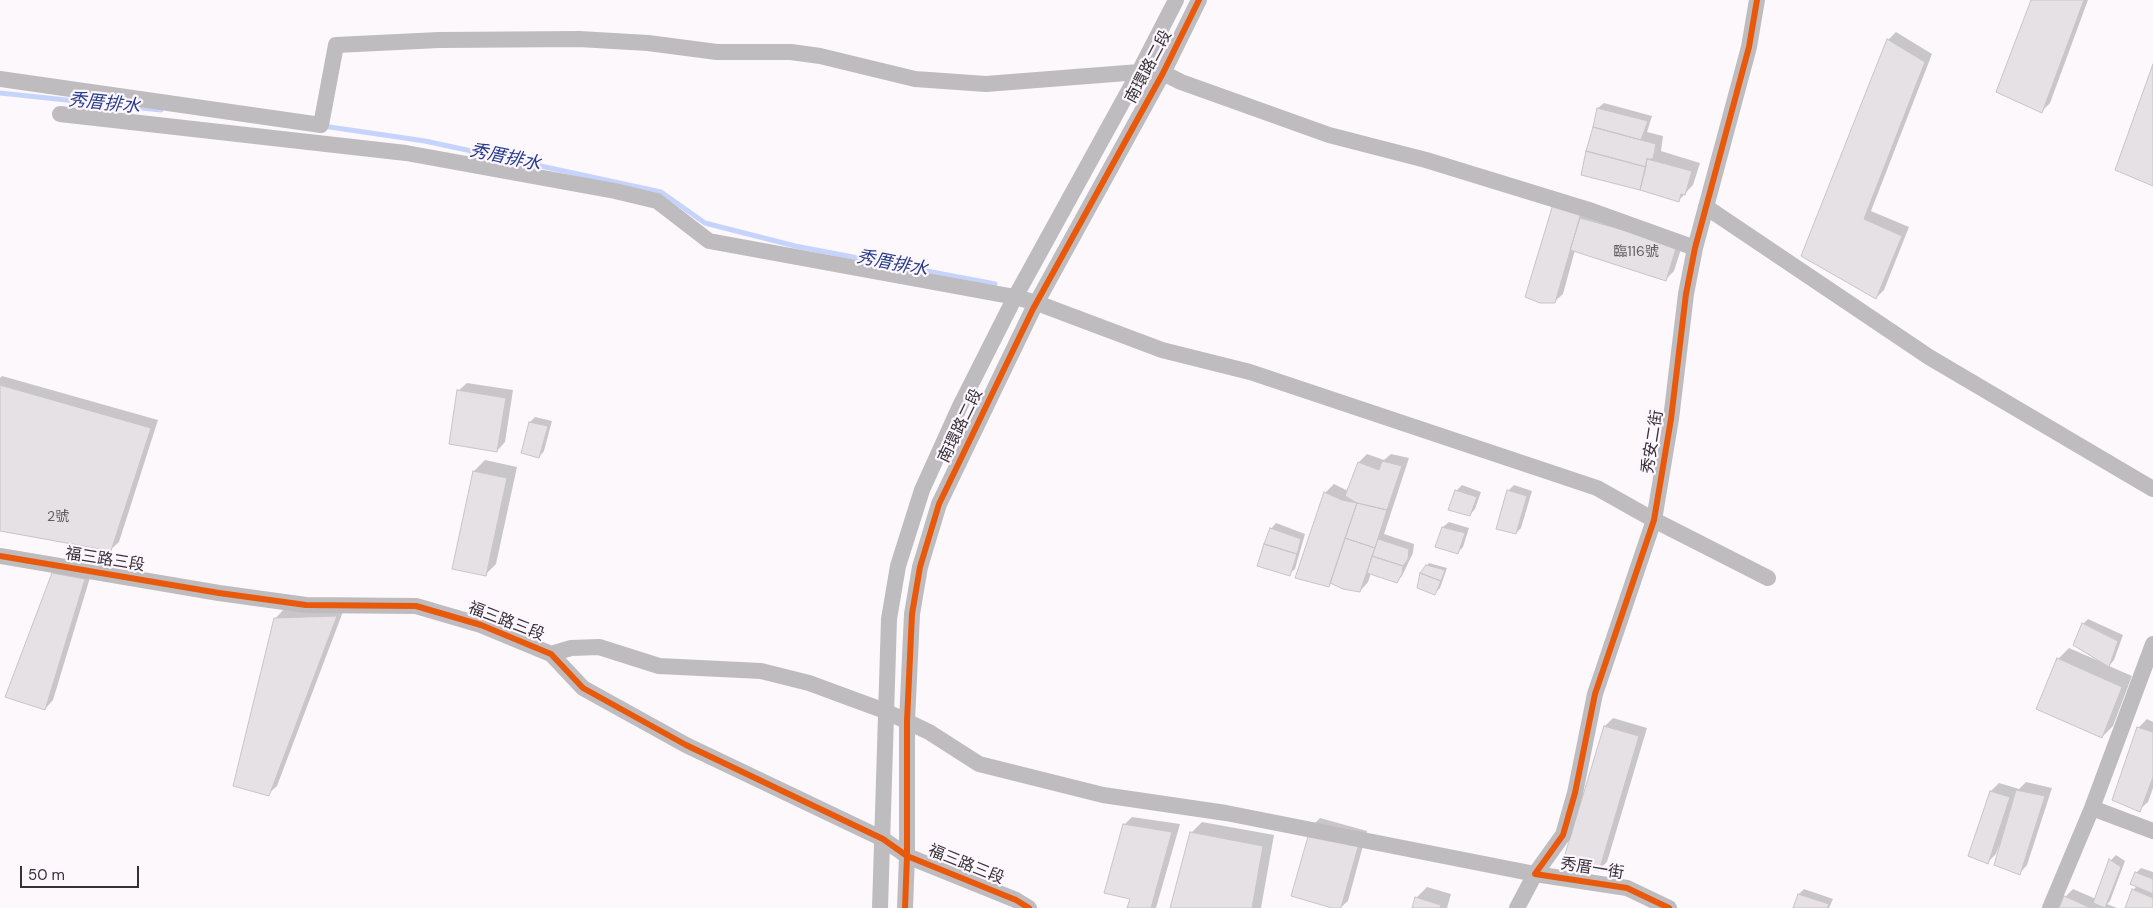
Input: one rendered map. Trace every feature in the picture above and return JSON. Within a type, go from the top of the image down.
[{"type":"street","name":"南環路二段","points":[[880,908],[889,619],[898,566],[922,490],[960,406],[1014,297],[1176,0]]},
{"type":"street","name":"南環路二段","points":[[905,908],[907,856],[906,721],[912,614],[920,567],[939,504],[1037,303],[1163,73],[1200,0]]},
{"type":"street","name":"秀安二街","points":[[1517,908],[1535,874],[1563,835],[1575,793],[1594,694],[1654,520],[1671,419],[1686,294],[1695,248],[1749,47],[1757,0]]},
{"type":"street","points":[[0,79],[321,125],[336,45],[430,41],[580,39],[648,43],[717,52],[791,52],[820,56],[915,79],[986,84],[1138,72],[1163,73],[1329,135],[1435,163],[1592,211],[1695,248]]},
{"type":"street","points":[[221,133],[222,111]]},
{"type":"street","points":[[60,114],[406,153],[615,191],[657,200],[709,241],[1014,297],[1037,303],[1162,350],[1250,372],[1597,488],[1654,520],[1768,578]]},
{"type":"street","points":[[1706,207],[1929,357],[2153,489]]},
{"type":"street","name":"福三路三段","points":[[0,556],[219,593],[306,605],[416,606],[481,625],[551,654],[582,688],[686,745],[883,839],[907,856],[1016,900],[1029,908]]},
{"type":"street","points":[[2050,908],[2092,808],[2153,644]]},
{"type":"street","name":"秀厝一街","points":[[551,654],[570,648],[599,647],[658,666],[761,671],[809,683],[885,711],[906,721],[979,764],[1103,795],[1226,813],[1535,874],[1627,888],[1670,908]]},
{"type":"street","points":[[2092,808],[2153,831]]},
{"type":"building","points":[[2031,0],[2084,0],[2042,113],[1996,92]]},
{"type":"building","points":[[1887,39],[1925,62],[1864,219],[1902,236],[1876,299],[1801,256]]},
{"type":"building","points":[[2153,64],[2153,186],[2115,170]]},
{"type":"building","points":[[1597,108],[1648,121],[1641,140],[1593,127]]},
{"type":"building","points":[[1593,127],[1656,144],[1653,159],[1647,159],[1646,167],[1586,151]]},
{"type":"building","points":[[1586,151],[1646,167],[1640,190],[1581,175]]},
{"type":"building","points":[[1647,159],[1692,171],[1685,195],[1681,194],[1679,202],[1640,190]]},
{"type":"building","points":[[1554,201],[1581,213],[1555,303],[1540,303],[1525,297]]},
{"type":"building","points":[[1580,218],[1677,245],[1666,281],[1570,250]]},
{"type":"building","points":[[0,385],[151,428],[111,551],[0,531]]},
{"type":"building","points":[[457,390],[506,398],[497,452],[449,444]]},
{"type":"building","points":[[529,422],[548,426],[539,458],[521,453]]},
{"type":"building","points":[[1382,461],[1402,466],[1387,510],[1357,503],[1345,496],[1358,462],[1379,470]]},
{"type":"building","points":[[473,471],[507,478],[486,576],[452,569]]},
{"type":"building","points":[[1455,490],[1477,497],[1470,516],[1448,510]]},
{"type":"building","points":[[1507,490],[1527,496],[1516,534],[1496,529]]},
{"type":"building","points":[[1324,492],[1342,500],[1357,503],[1329,587],[1295,578]]},
{"type":"building","points":[[1357,503],[1387,510],[1375,548],[1345,538]]},
{"type":"building","points":[[1442,527],[1465,533],[1458,554],[1435,547]]},
{"type":"building","points":[[1270,528],[1301,539],[1297,554],[1264,544]]},
{"type":"building","points":[[1345,538],[1375,548],[1360,592],[1343,589],[1330,583]]},
{"type":"building","points":[[1378,539],[1409,549],[1408,559],[1403,566],[1372,556]]},
{"type":"building","points":[[1264,544],[1297,554],[1290,576],[1257,566]]},
{"type":"building","points":[[1372,556],[1403,566],[1402,574],[1397,583],[1367,573]]},
{"type":"building","points":[[1426,565],[1445,570],[1441,581],[1420,573]]},
{"type":"building","points":[[52,573],[85,579],[45,710],[5,697]]},
{"type":"building","points":[[1420,573],[1441,581],[1435,595],[1417,588]]},
{"type":"building","points":[[337,616],[269,796],[233,786],[274,618]]},
{"type":"building","points":[[2082,623],[2118,641],[2109,667],[2073,645]]},
{"type":"building","points":[[2057,658],[2122,687],[2102,738],[2036,709]]},
{"type":"building","points":[[1604,726],[1639,736],[1599,871],[1563,861]]},
{"type":"building","points":[[2137,727],[2153,732],[2153,777],[2140,812],[2112,800]]},
{"type":"building","points":[[2016,790],[2045,796],[2020,875],[1994,865]]},
{"type":"building","points":[[1990,791],[2010,797],[1988,864],[1968,856]]},
{"type":"building","points":[[1123,824],[1172,832],[1151,908],[1127,908],[1130,899],[1104,893]]},
{"type":"building","points":[[1311,826],[1360,840],[1341,908],[1332,908],[1291,896]]},
{"type":"building","points":[[1190,832],[1263,846],[1252,908],[1170,908]]},
{"type":"building","points":[[2109,859],[2121,867],[2105,908],[2093,903]]},
{"type":"building","points":[[2135,872],[2153,879],[2153,894],[2130,884]]},
{"type":"building","points":[[2132,889],[2153,898],[2153,908],[2125,908]]},
{"type":"building","points":[[1798,894],[1829,904],[1827,908],[1793,908]]},
{"type":"building","points":[[2064,896],[2091,908],[2059,908]]},
{"type":"building","points":[[1415,897],[1441,905],[1440,908],[1412,908]]},
{"type":"waterway","name":"秀厝排水","points":[[0,93],[161,110]]},
{"type":"waterway","name":"秀厝排水","points":[[323,126],[425,141],[661,192],[705,223],[795,246],[995,284]]},
{"type":"cycle path","points":[[905,908],[907,721],[912,614],[920,567],[939,504],[1033,309],[1163,73],[1199,0]]},
{"type":"cycle path","points":[[1669,908],[1627,888],[1535,874],[1563,835],[1575,793],[1595,694],[1654,520],[1671,419],[1686,294],[1695,248],[1749,47],[1757,0]]},
{"type":"cycle path","points":[[0,556],[219,593],[306,605],[416,606],[481,625],[551,654],[583,688],[686,745],[883,839],[907,856],[1016,900],[1029,908]]}]
